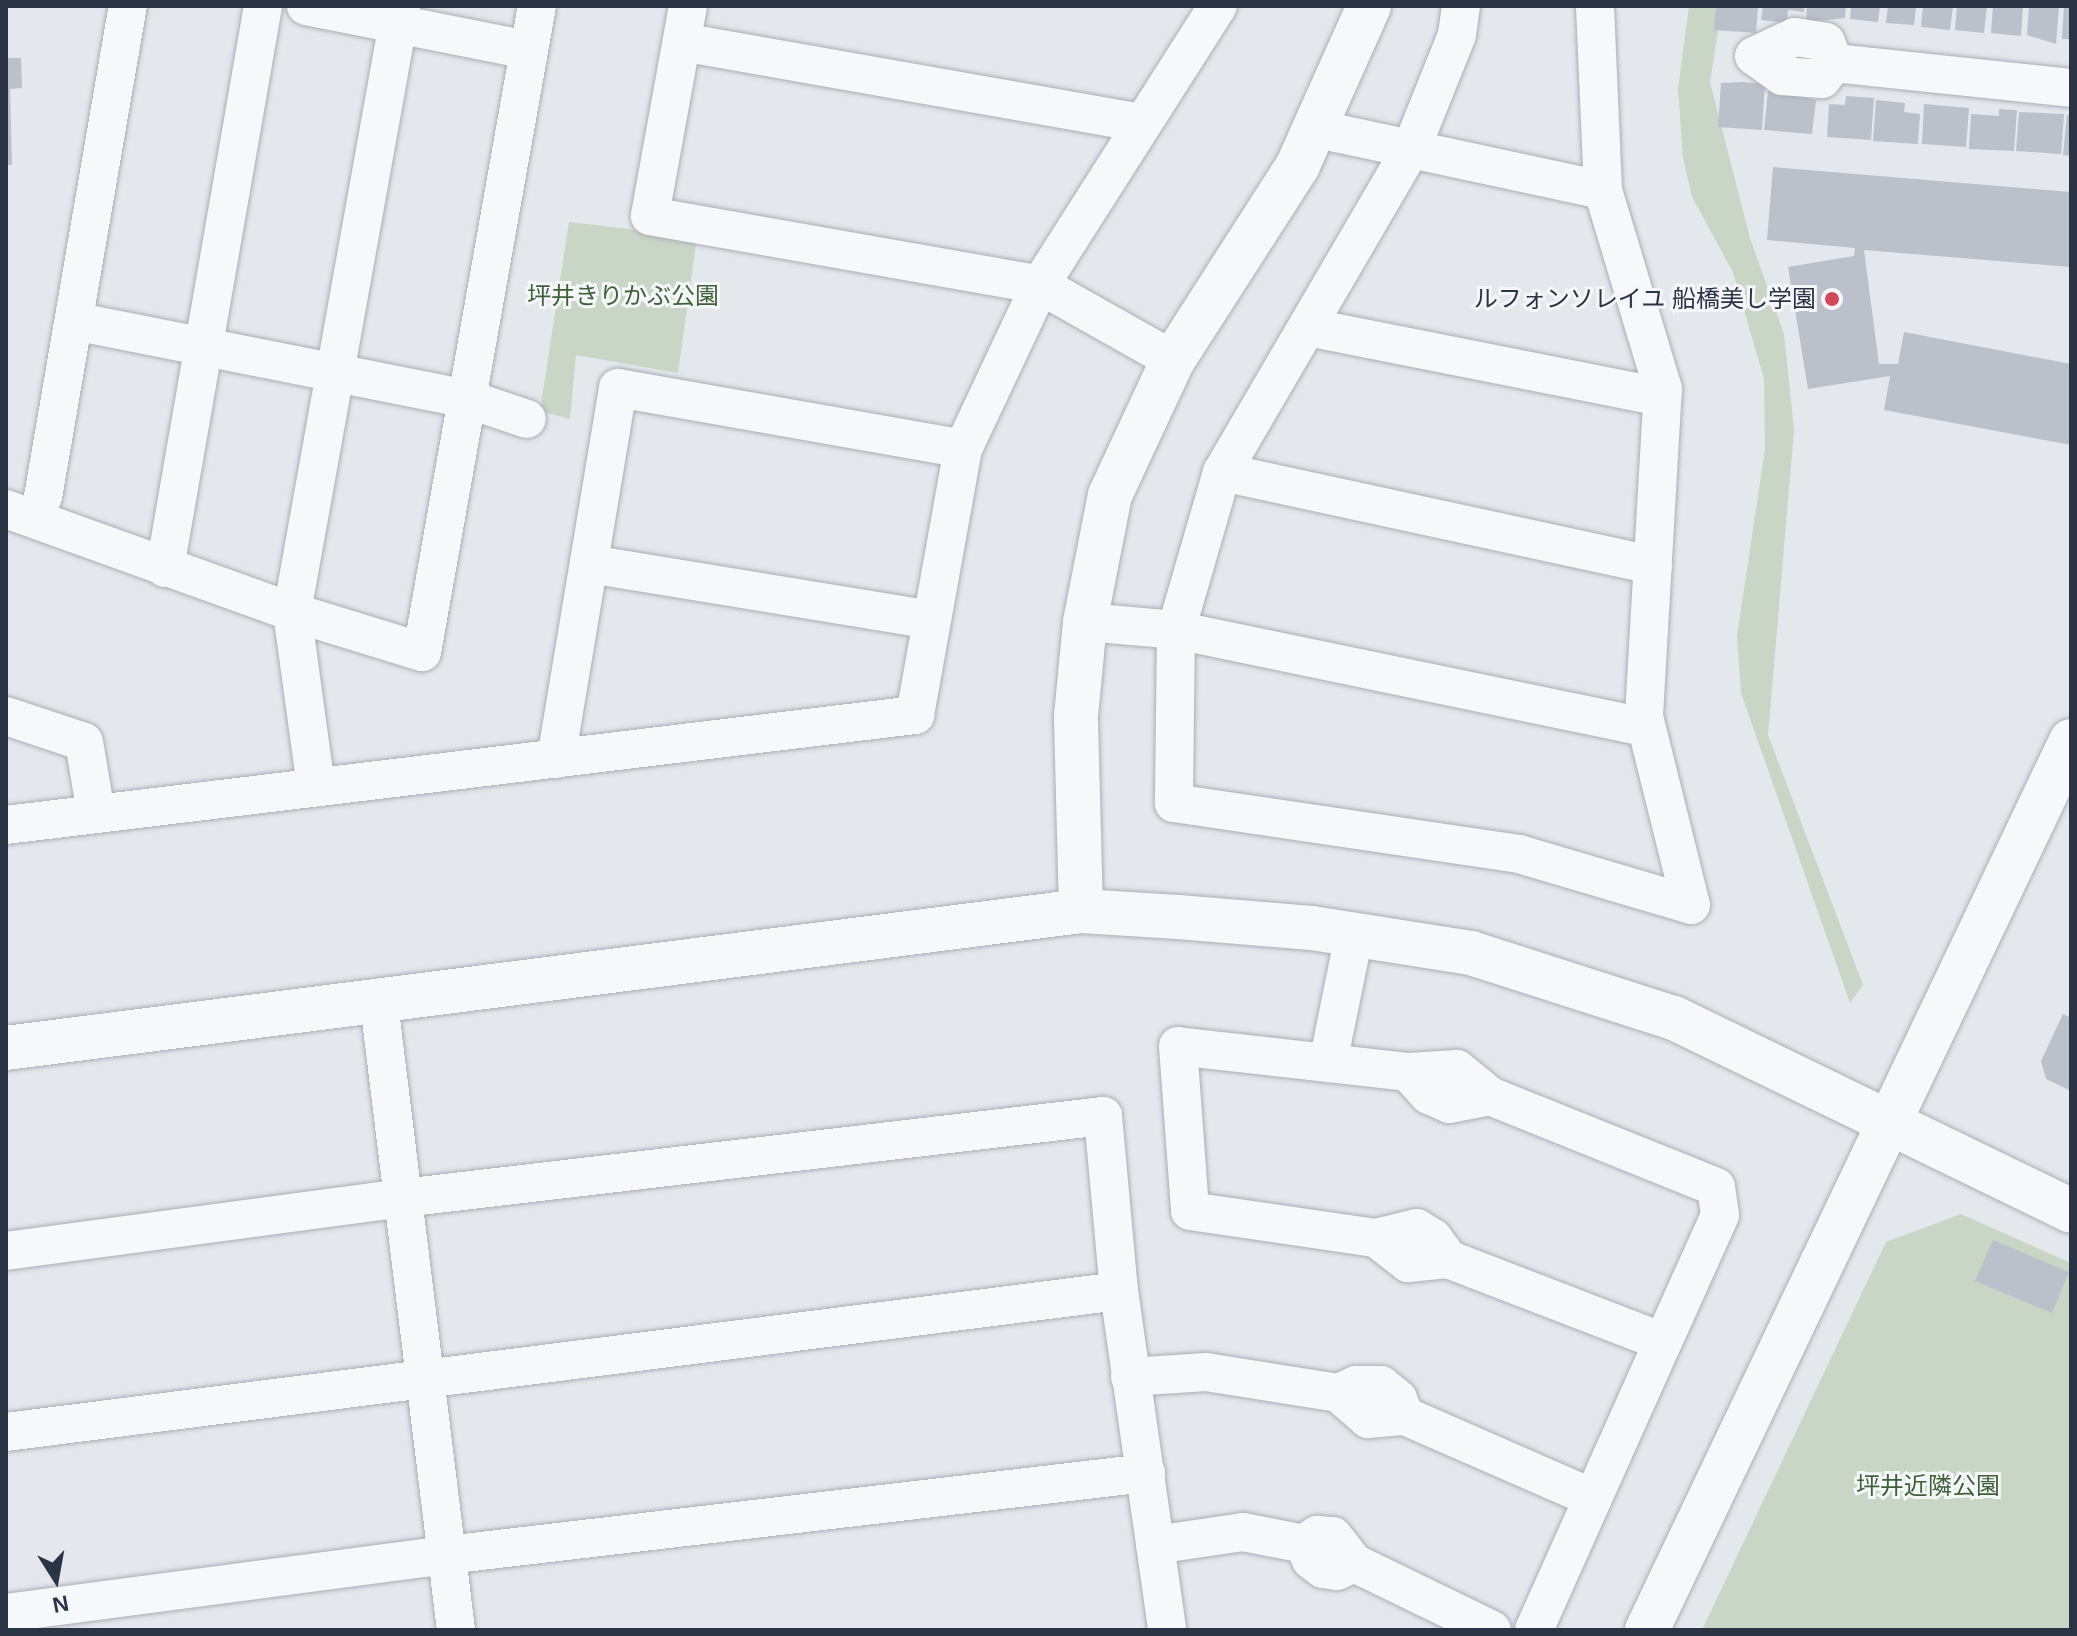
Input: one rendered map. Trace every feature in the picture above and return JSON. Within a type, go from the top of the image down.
[{"type":"street","points":[[43,497],[128,6]]},
{"type":"street","points":[[165,568],[263,6]]},
{"type":"street","points":[[306,6],[400,15],[529,50]]},
{"type":"street","points":[[6,509],[292,612],[422,652],[537,6]]},
{"type":"street","points":[[6,825],[915,715],[963,449],[1040,285],[1218,6]]},
{"type":"street","points":[[1081,911],[1076,716],[1085,622],[1110,495],[1173,360],[1298,165],[1369,6]]},
{"type":"street","points":[[1461,6],[1457,35],[1412,147],[1222,472],[1176,630],[1174,803],[1519,854],[1691,905],[1646,727],[1662,397],[1603,190],[1595,6]]},
{"type":"street","points":[[316,787],[292,612],[400,15]]},
{"type":"street","points":[[1141,123],[685,24],[650,216],[1040,285],[1173,360]]},
{"type":"street","points":[[1834,63],[2071,88]]},
{"type":"street","points":[[1318,123],[1336,133],[1603,190]]},
{"type":"street","points":[[74,321],[468,399],[527,419]]},
{"type":"street","points":[[1308,327],[1662,397]]},
{"type":"street","points":[[556,759],[618,388],[963,449]]},
{"type":"street","points":[[1222,472],[1653,565]]},
{"type":"street","points":[[590,564],[931,620]]},
{"type":"street","points":[[1085,622],[1176,630],[1646,727]]},
{"type":"street","points":[[6,716],[84,742],[96,813]]},
{"type":"street","points":[[1647,1630],[1891,1127],[2071,741]]},
{"type":"street","points":[[6,1048],[379,1003],[1081,911],[1354,935],[1471,953],[1674,1018],[1891,1127],[2071,1211]]},
{"type":"street","points":[[1328,1063],[1354,935]]},
{"type":"street","points":[[379,1003],[456,1630]]},
{"type":"street","points":[[1534,1630],[1720,1215],[1716,1187],[1490,1096],[1449,1104],[1429,1095],[1408,1072],[1178,1046],[1190,1211],[1376,1238],[1408,1263],[1448,1259],[1663,1342]]},
{"type":"street","points":[[6,1251],[403,1198],[1103,1116],[1119,1291],[1167,1630]]},
{"type":"street","points":[[6,1432],[1119,1291]]},
{"type":"street","points":[[1130,1377],[1206,1372],[1338,1393],[1368,1419],[1405,1416],[1593,1498]]},
{"type":"street","points":[[6,1613],[447,1555],[1146,1473]]},
{"type":"street","points":[[1155,1545],[1243,1532],[1304,1544],[1311,1560],[1323,1569],[1337,1571],[1354,1563],[1492,1630]]},
{"type":"green space","points":[[1689,6],[1722,6],[1710,82],[1750,238],[1784,334],[1794,430],[1768,735],[1863,985],[1850,1003],[1741,693],[1737,636],[1765,449],[1764,379],[1733,272],[1692,197],[1683,157],[1678,89]]},
{"type":"green space","name":"坪井きりかぶ公園","points":[[569,222],[697,237],[678,373],[576,355],[570,419],[540,411]]},
{"type":"green space","name":"坪井近隣公園","points":[[1961,1214],[2071,1263],[2071,1630],[1702,1630],[1886,1242]]},
{"type":"building","points":[[1716,6],[1758,6],[1756,33],[1714,30]]},
{"type":"building","points":[[1763,6],[1804,6],[1804,12],[1788,10],[1786,23],[1761,20]]},
{"type":"building","points":[[1807,6],[1846,6],[1845,18],[1806,22]]},
{"type":"building","points":[[1851,6],[1880,6],[1878,22],[1850,19]]},
{"type":"building","points":[[1888,6],[1916,6],[1914,25],[1886,23]]},
{"type":"building","points":[[1923,6],[1953,6],[1950,30],[1921,27]]},
{"type":"building","points":[[1957,6],[1987,6],[1984,33],[1955,30]]},
{"type":"building","points":[[1993,6],[2023,6],[2021,36],[1991,33]]},
{"type":"building","points":[[2029,6],[2059,6],[2056,44],[2027,35]]},
{"type":"building","points":[[2064,6],[2071,6],[2071,39],[2062,39]]},
{"type":"building","points":[[6,58],[21,58],[22,88],[10,89],[12,165],[6,165]]},
{"type":"building","points":[[1721,83],[1765,84],[1762,130],[1718,127]]},
{"type":"building","points":[[1768,91],[1816,100],[1812,134],[1764,130]]},
{"type":"building","points":[[1846,96],[1874,98],[1871,140],[1827,137],[1829,104],[1845,105]]},
{"type":"building","points":[[1876,100],[1905,103],[1904,112],[1920,114],[1918,144],[1873,141]]},
{"type":"building","points":[[1924,104],[1969,108],[1966,147],[1922,144]]},
{"type":"building","points":[[1999,109],[2017,110],[2014,151],[1969,149],[1971,114],[1999,116]]},
{"type":"building","points":[[2019,112],[2064,114],[2061,154],[2016,151]]},
{"type":"building","points":[[2067,115],[2071,116],[2071,156],[2063,155]]},
{"type":"building","name":"ルフォンソレイユ 船橋美し学園","points":[[1773,167],[2071,192],[2071,267],[1864,250],[1879,364],[1898,364],[1904,332],[2071,364],[2071,445],[1884,410],[1890,376],[1808,389],[1788,267],[1854,256],[1855,248],[1767,240]]},
{"type":"building","points":[[2063,1014],[2071,1018],[2071,1091],[2046,1079],[2041,1061]]},
{"type":"building","points":[[1993,1240],[2069,1272],[2052,1313],[1975,1281]]},
{"type":"place","name":"ルフォンソレイユ 船橋美し学園","points":[[1832,299]]}]
